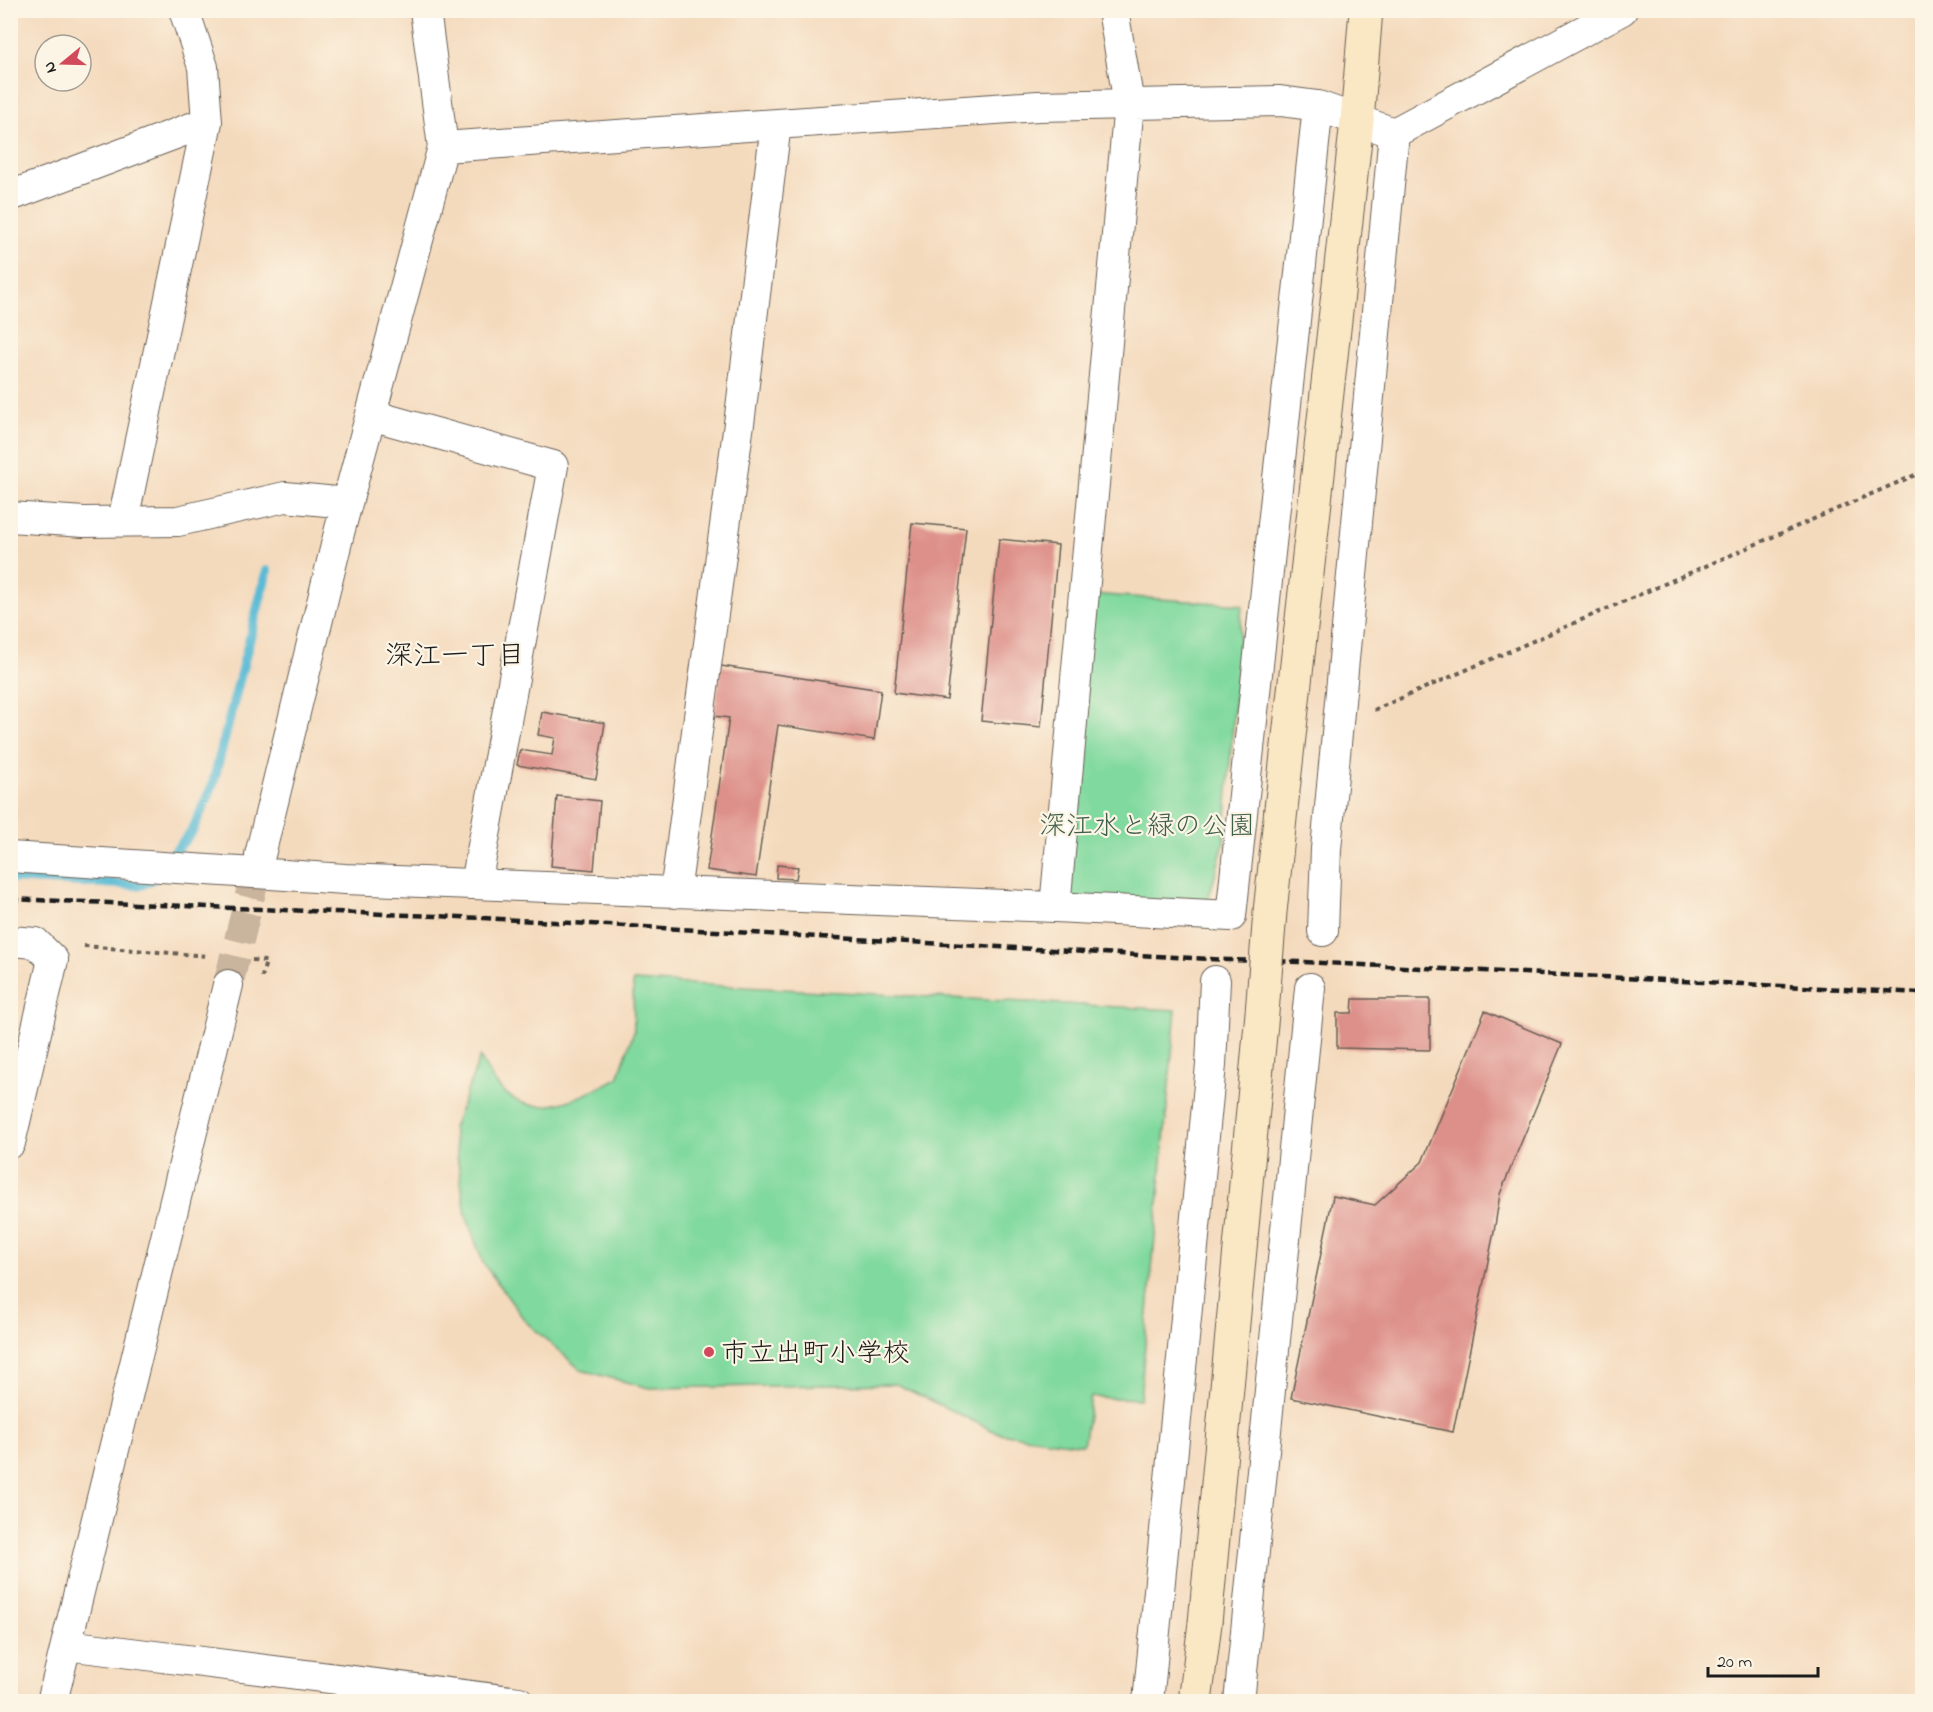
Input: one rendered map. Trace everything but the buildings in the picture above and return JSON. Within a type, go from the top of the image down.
[{"type":"street","points":[[123,521],[207,122],[203,67],[184,10]]},
{"type":"street","points":[[260,855],[347,503],[443,147],[425,10]]},
{"type":"street","points":[[1055,907],[1129,104],[1113,10]]},
{"type":"street","points":[[1195,1701],[1205,1623],[1270,912],[1357,121],[1366,10]]},
{"type":"street","points":[[443,147],[1038,106],[1280,101],[1318,106],[1394,133],[1622,10]]},
{"type":"street","points":[[10,857],[345,879],[1231,916],[1318,106]]},
{"type":"street","points":[[10,196],[207,122]]},
{"type":"street","points":[[675,893],[740,416],[776,124]]},
{"type":"street","points":[[1323,931],[1326,849],[1394,133]]},
{"type":"street","points":[[371,415],[553,466],[476,884]]},
{"type":"street","points":[[10,517],[84,522],[178,521],[285,497],[347,503]]},
{"type":"street","points":[[10,941],[36,943],[53,960],[10,1143]]},
{"type":"street","points":[[1148,1701],[1209,1076],[1215,981]]},
{"type":"street","points":[[52,1701],[68,1645],[228,985]]},
{"type":"street","points":[[1239,1701],[1310,988]]},
{"type":"street","points":[[68,1645],[512,1701]]},
{"type":"path","points":[[1338,726],[1923,472]]},
{"type":"green space","name":"深江水と緑の公園","points":[[1091,594],[1242,605],[1224,843],[1206,908],[1066,901]]},
{"type":"green space","points":[[633,981],[1176,1010],[1140,1399],[1091,1397],[1083,1445],[998,1433],[896,1384],[649,1388],[581,1370],[526,1322],[483,1263],[466,1215],[453,1128],[480,1057],[501,1089],[529,1105],[544,1106],[574,1099],[618,1078],[634,1031]]},
{"type":"waterway","points":[[10,878],[141,885],[151,880],[192,831],[212,787],[267,571]]},
{"type":"tunnel","points":[[228,985],[260,855]]},
{"type":"railway","points":[[10,899],[484,918],[1228,960],[1922,993]]},
{"type":"place","name":"市立出町小学校","points":[[709,1352]]},
{"type":"district","name":"深江一丁目","points":[[455,654]]}]
